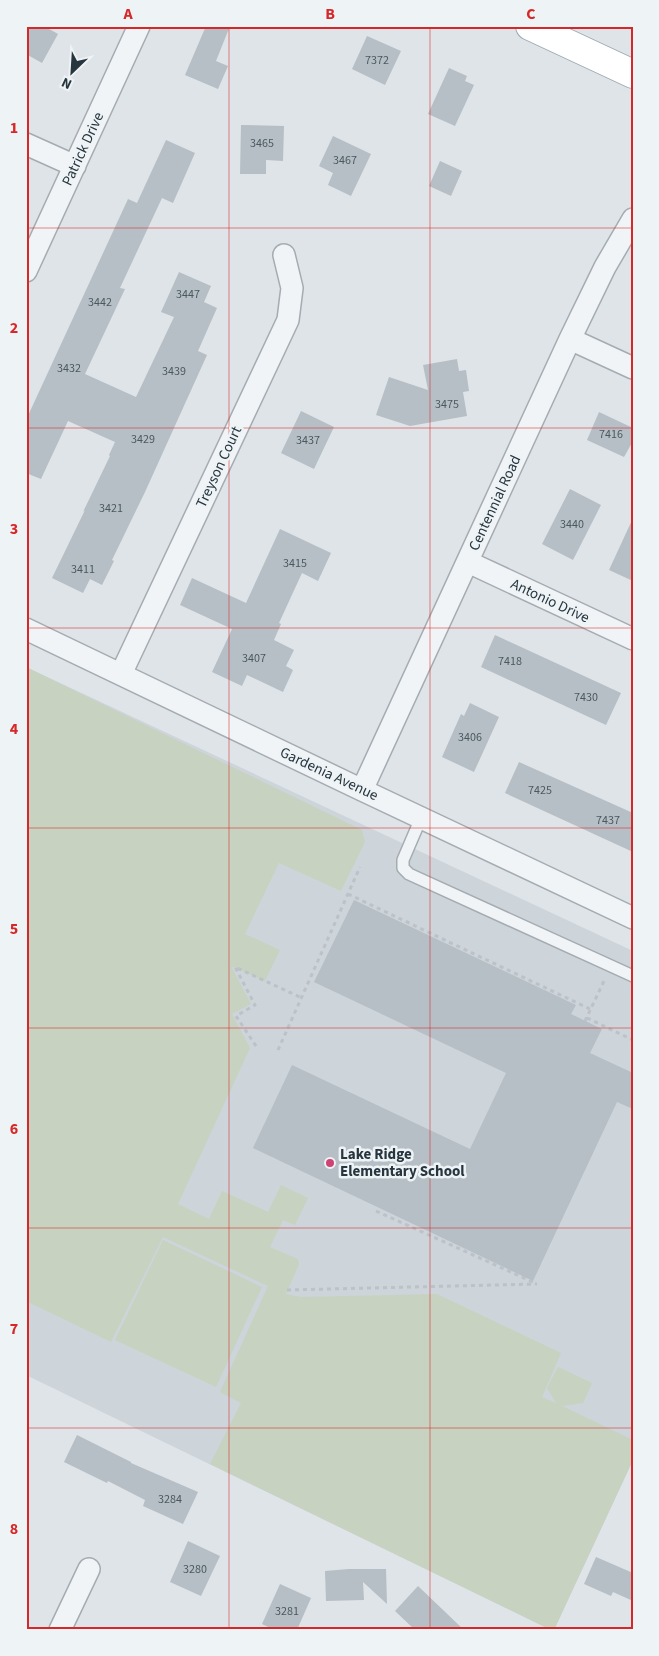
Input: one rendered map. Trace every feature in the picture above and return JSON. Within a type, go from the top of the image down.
[{"type":"main road","points":[[530,26],[633,74]]},
{"type":"street","name":"Patrick Drive","points":[[26,271],[139,26]]},
{"type":"street","points":[[26,144],[75,166]]},
{"type":"street","name":"Centennial Road","points":[[362,790],[570,339],[605,267],[633,219]]},
{"type":"street","name":"Treyson Court","points":[[121,674],[288,320],[292,288],[284,255]]},
{"type":"street","points":[[570,339],[633,368]]},
{"type":"street","name":"Antonio Drive","points":[[468,562],[633,639]]},
{"type":"street","name":"Gardenia Avenue","points":[[26,629],[633,918]]},
{"type":"street","points":[[60,1630],[89,1569]]},
{"type":"lane","points":[[421,818],[403,860],[403,868],[409,874],[633,976]]},
{"type":"path","points":[[278,1050],[360,867]]},
{"type":"path","points":[[348,894],[590,1009]]},
{"type":"path","points":[[256,1046],[236,1016],[255,1005],[235,967],[302,998]]},
{"type":"path","points":[[604,981],[586,1020],[633,1040]]},
{"type":"path","points":[[287,1290],[538,1284],[376,1211]]},
{"type":"shaded area","name":"Lake Ridge Elementary School","points":[[26,667],[633,951],[633,1460],[554,1630],[26,1375]]},
{"type":"green space","points":[[26,667],[362,830],[365,842],[341,891],[279,863],[245,934],[280,950],[265,981],[231,966],[251,1004],[232,1014],[250,1048],[178,1204],[209,1219],[222,1191],[268,1212],[281,1185],[308,1198],[295,1225],[283,1220],[270,1247],[298,1259],[299,1264],[286,1294],[301,1297],[437,1294],[561,1353],[542,1397],[556,1403],[547,1388],[558,1367],[592,1383],[583,1403],[563,1406],[558,1404],[633,1440],[633,1460],[554,1630],[210,1464],[241,1403],[220,1392],[268,1286],[163,1237],[111,1342],[26,1301]]},
{"type":"green space","points":[[163,1240],[262,1287],[216,1387],[115,1340]]},
{"type":"building","points":[[26,26],[44,26],[58,34],[42,63],[26,54]]},
{"type":"building","points":[[206,26],[230,26],[216,61],[228,66],[218,89],[185,75]]},
{"type":"building","points":[[367,36],[401,51],[385,85],[352,69]]},
{"type":"building","points":[[449,68],[467,76],[465,81],[474,85],[455,126],[428,114]]},
{"type":"building","points":[[241,125],[284,126],[283,161],[266,160],[266,174],[240,174]]},
{"type":"building","points":[[333,136],[371,154],[351,196],[328,185],[333,173],[319,166]]},
{"type":"building","points":[[166,140],[195,153],[173,203],[162,198],[120,288],[125,289],[85,374],[136,397],[174,317],[161,312],[179,272],[211,286],[204,302],[217,308],[198,351],[207,355],[112,560],[114,561],[102,585],[90,579],[83,593],[52,578],[115,442],[68,421],[41,479],[26,473],[26,420],[128,199],[137,203]]},
{"type":"building","points":[[440,161],[462,171],[451,196],[429,186]]},
{"type":"building","points":[[457,359],[459,371],[466,370],[469,391],[463,392],[467,416],[410,426],[376,415],[389,377],[428,390],[423,365]]},
{"type":"building","points":[[301,411],[334,427],[314,469],[281,453]]},
{"type":"building","points":[[599,412],[633,428],[633,441],[624,457],[587,440]]},
{"type":"building","points":[[570,489],[601,505],[573,560],[542,544]]},
{"type":"building","points":[[633,518],[633,581],[609,570]]},
{"type":"building","points":[[280,529],[331,553],[318,581],[302,573],[279,623],[281,624],[274,640],[294,650],[286,666],[293,670],[283,692],[247,675],[242,686],[212,672],[232,629],[180,605],[192,578],[246,603]]},
{"type":"building","points":[[495,635],[621,693],[606,725],[481,667]]},
{"type":"building","points":[[470,703],[499,717],[474,772],[442,757],[461,714],[464,716]]},
{"type":"building","points":[[519,762],[633,813],[633,852],[505,793]]},
{"type":"building","points":[[354,900],[576,1005],[571,1014],[602,1029],[590,1053],[633,1073],[633,1109],[617,1102],[533,1281],[253,1148],[292,1065],[470,1149],[506,1073],[314,982]]},
{"type":"building","points":[[77,1435],[131,1463],[198,1492],[183,1524],[143,1506],[145,1500],[64,1462]]},
{"type":"building","points":[[188,1541],[220,1556],[201,1596],[170,1582]]},
{"type":"building","points":[[596,1557],[633,1573],[633,1601],[613,1592],[611,1596],[584,1584]]},
{"type":"building","points":[[386,1569],[387,1604],[363,1582],[364,1600],[326,1601],[325,1571]]},
{"type":"building","points":[[280,1584],[311,1598],[297,1630],[274,1630],[262,1624]]},
{"type":"building","points":[[418,1586],[464,1630],[415,1630],[395,1611]]},
{"type":"place","name":"Lake Ridge Elementary School","points":[[330,1163]]}]
